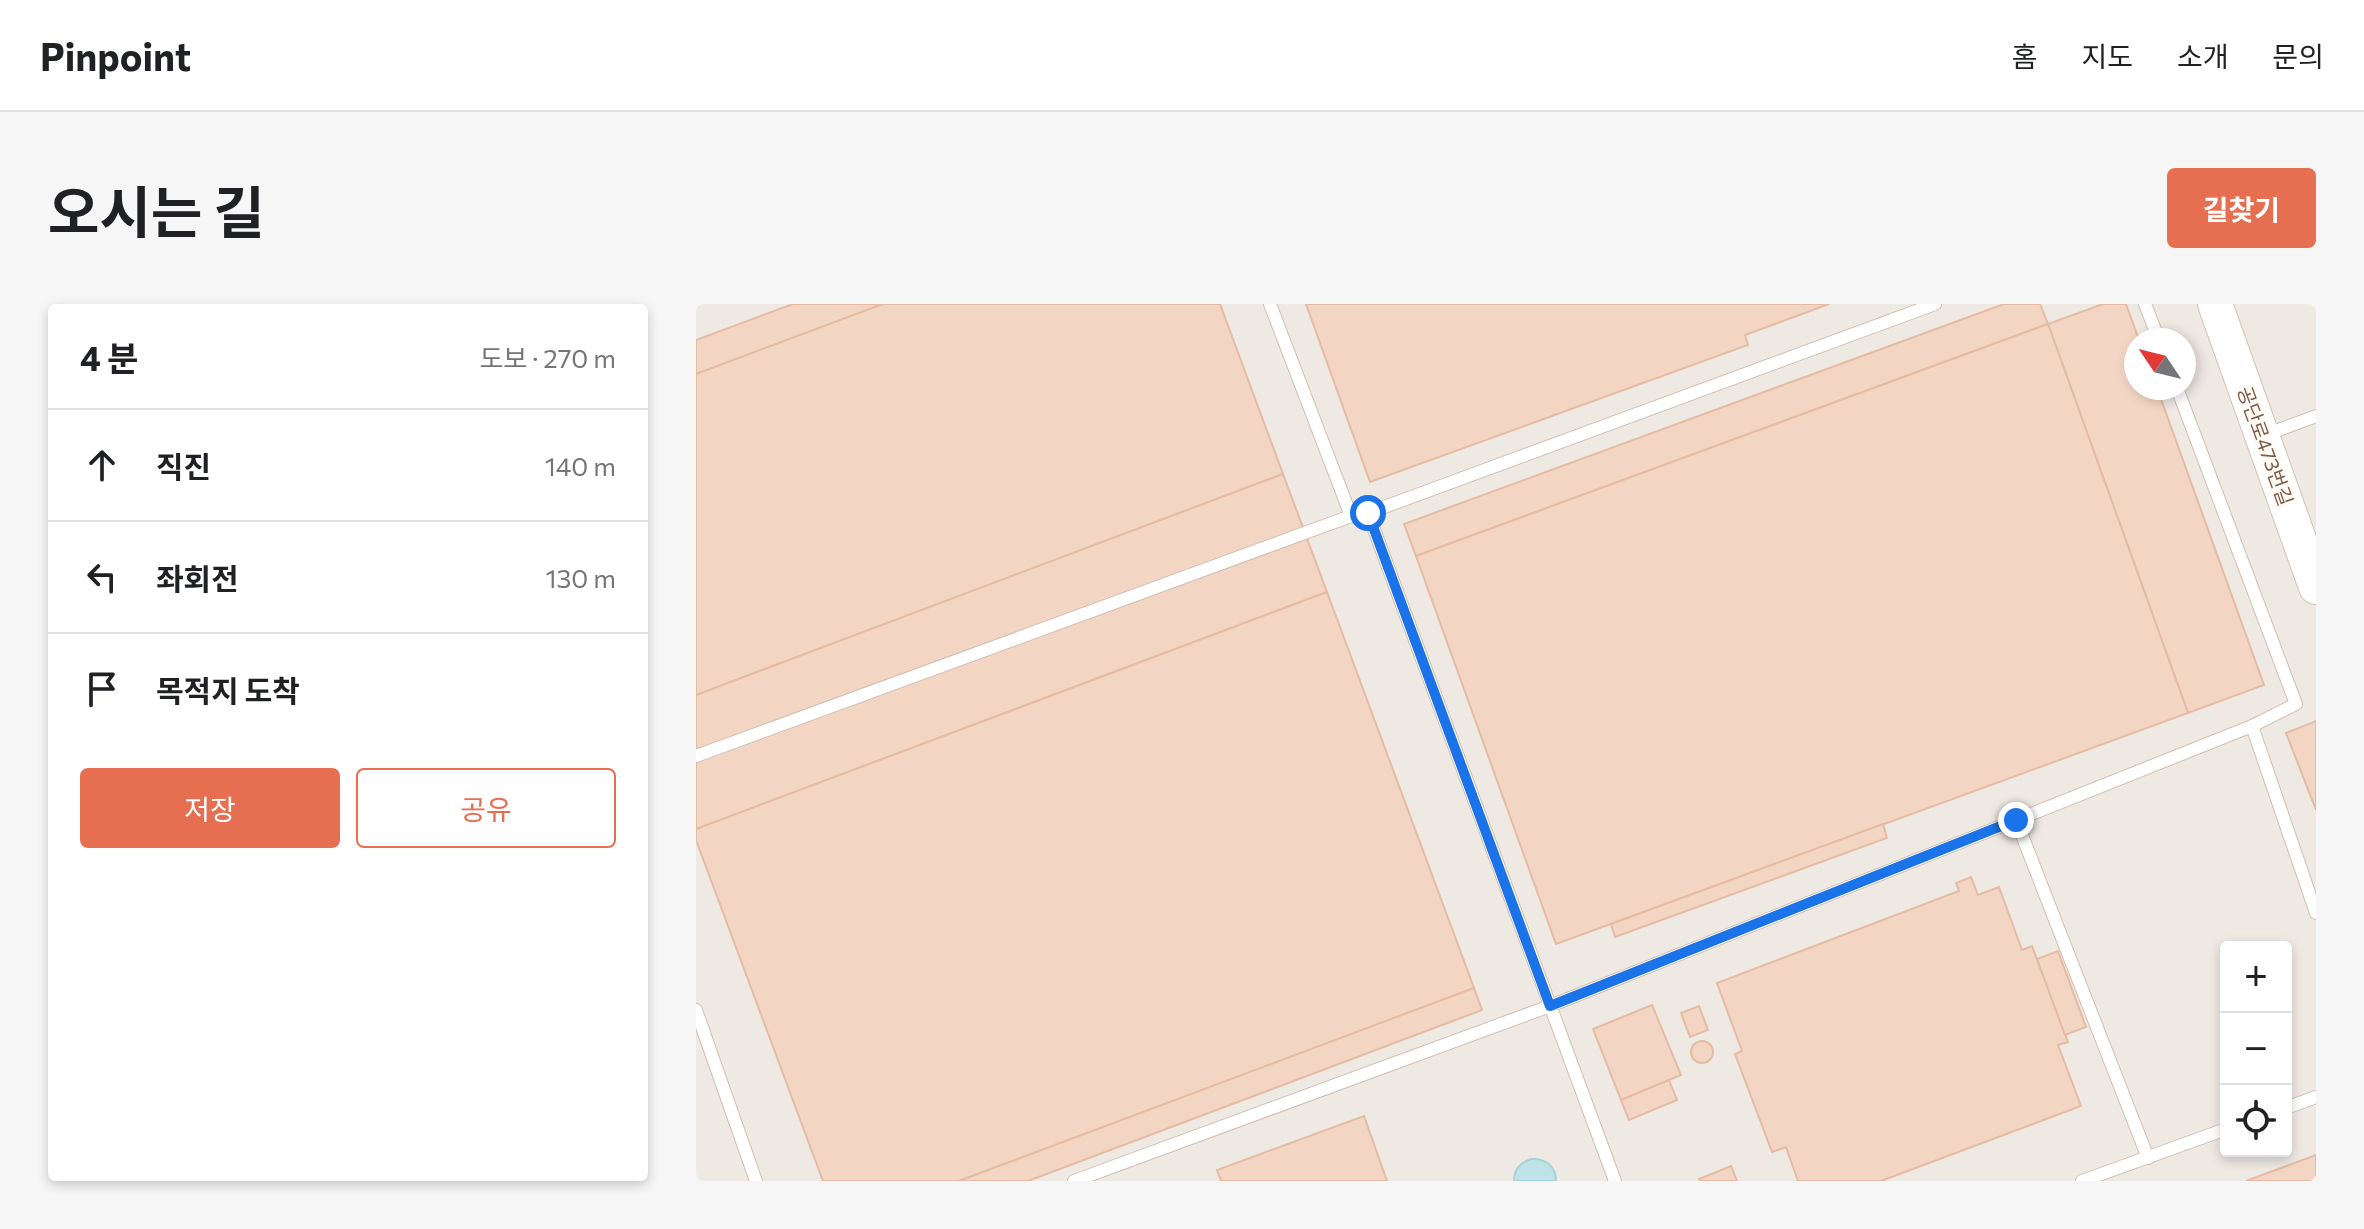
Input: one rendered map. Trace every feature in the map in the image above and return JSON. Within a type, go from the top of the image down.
[{"type":"street","name":"공단로473번길","points":[[2215,304],[2316,587]]},
{"type":"lane","points":[[1270,304],[1351,516]]},
{"type":"lane","points":[[696,756],[1935,304]]},
{"type":"lane","points":[[2145,304],[2154,328]]},
{"type":"lane","points":[[1074,1181],[1550,1006],[2252,726],[2296,704],[2182,400]]},
{"type":"lane","points":[[2262,436],[2316,416]]},
{"type":"lane","points":[[1368,513],[1615,1181]]},
{"type":"lane","points":[[2252,726],[2312,887],[2316,913]]},
{"type":"lane","points":[[2016,820],[2148,1158]]},
{"type":"lane","points":[[696,1010],[756,1181]]},
{"type":"lane","points":[[2292,1106],[2316,1097]]},
{"type":"lane","points":[[2082,1181],[2220,1131]]},
{"type":"shaded area","points":[[696,304],[2316,304],[2316,1181],[696,1181]]},
{"type":"water","points":[[1531,1159],[1549,1164],[1556,1181],[1514,1181],[1518,1167]]},
{"type":"building","points":[[793,304],[883,304],[696,374],[696,340]]},
{"type":"building","points":[[883,304],[1220,304],[1283,474],[696,695],[696,374]]},
{"type":"building","points":[[1306,304],[1829,304],[1745,335],[1748,345],[1370,482]]},
{"type":"building","points":[[2004,304],[2040,304],[2048,324],[1416,556],[1404,524]]},
{"type":"building","points":[[2103,304],[2126,304],[2135,328],[2124,328],[2124,400],[2161,400],[2264,685],[2188,713],[2048,324]]},
{"type":"building","points":[[2048,324],[2188,713],[1556,944],[1416,556]]},
{"type":"building","points":[[1283,474],[1327,592],[696,829],[696,695]]},
{"type":"building","points":[[1327,592],[1474,988],[959,1181],[823,1181],[696,840],[696,829]]},
{"type":"building","points":[[2316,721],[2316,810],[2286,733]]},
{"type":"building","points":[[1883,824],[1887,838],[1615,937],[1611,924]]},
{"type":"building","points":[[1971,877],[1978,895],[1999,887],[2022,950],[2032,946],[2068,1042],[2058,1045],[2081,1106],[1881,1181],[1798,1181],[1786,1147],[1772,1152],[1735,1054],[1742,1051],[1717,983],[1959,891],[1956,883]]},
{"type":"building","points":[[2058,951],[2086,1027],[2065,1035],[2037,959]]},
{"type":"building","points":[[1474,988],[1482,1010],[1028,1181],[959,1181]]},
{"type":"building","points":[[1652,1005],[1681,1075],[1621,1100],[1593,1029]]},
{"type":"building","points":[[1699,1006],[1708,1030],[1690,1037],[1681,1013]]},
{"type":"building","points":[[1702,1041],[1710,1044],[1713,1052],[1710,1060],[1702,1063],[1694,1060],[1691,1052],[1694,1044]]},
{"type":"building","points":[[1669,1080],[1677,1100],[1629,1120],[1621,1100]]},
{"type":"building","points":[[1364,1116],[1387,1181],[1221,1181],[1217,1170]]},
{"type":"building","points":[[2316,1155],[2316,1181],[2246,1181]]},
{"type":"building","points":[[1731,1166],[1737,1181],[1699,1179]]},
{"type":"route","points":[[1368,513],[1550,1006],[2016,820]]}]
